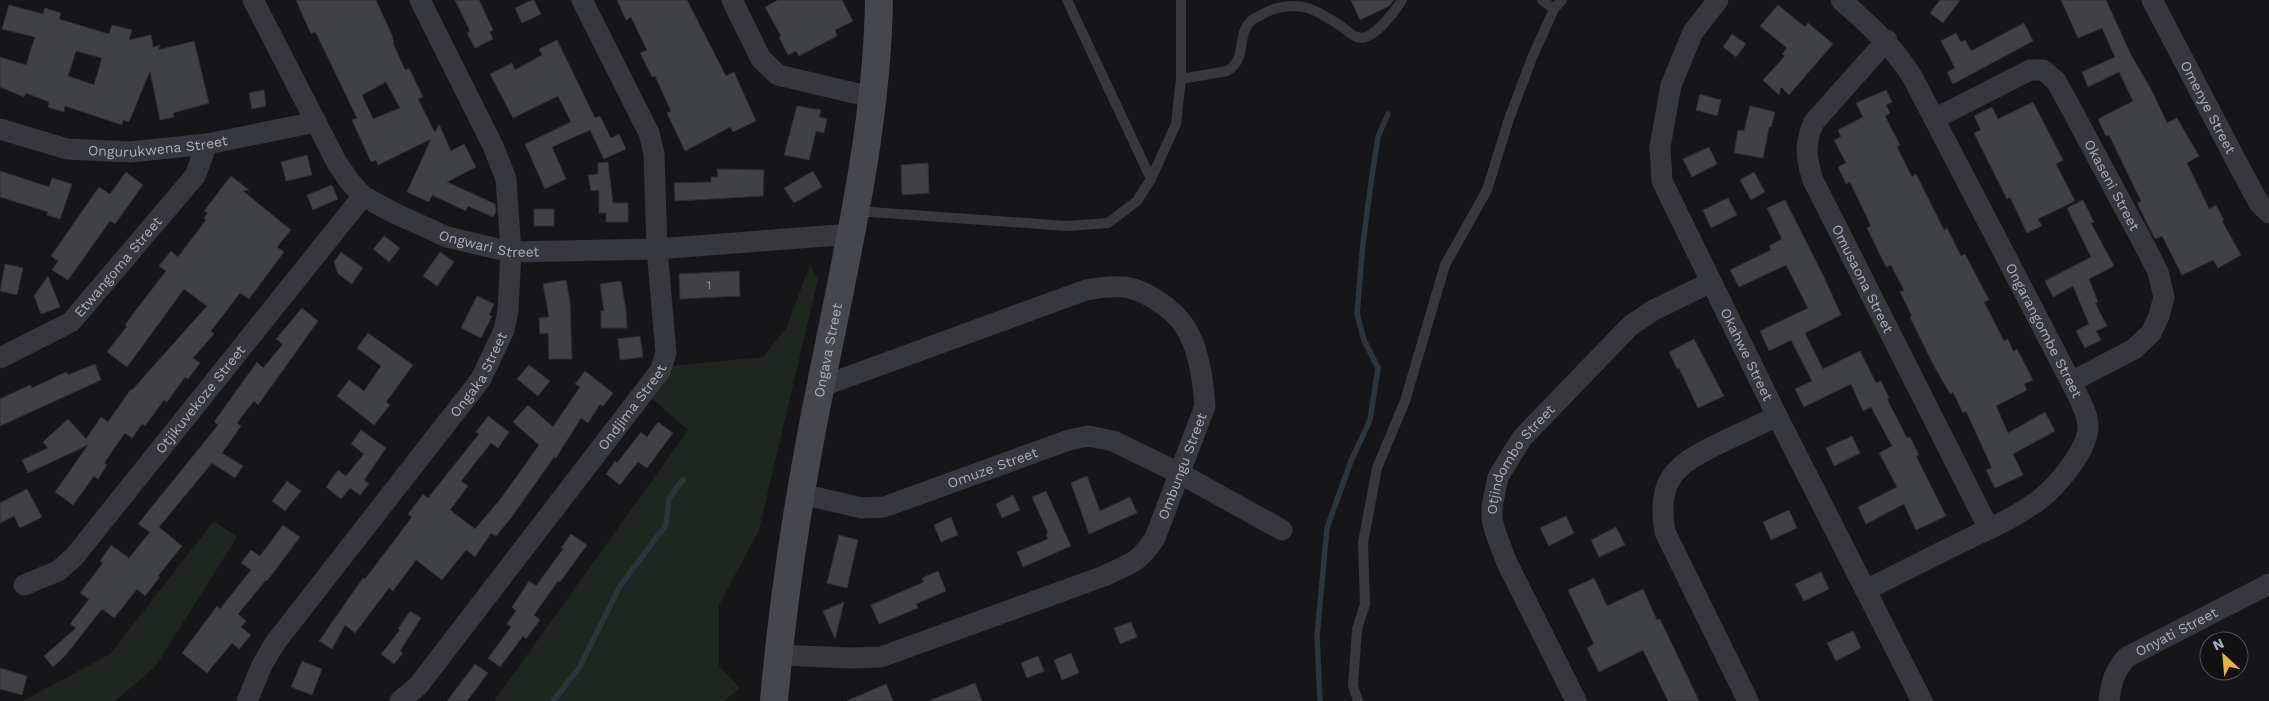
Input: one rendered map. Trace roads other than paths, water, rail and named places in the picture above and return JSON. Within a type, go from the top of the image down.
[{"type":"street","name":"Ongwari Street","points":[[252,0],[337,163],[350,182],[362,196],[447,237],[511,252],[657,249],[853,222]]},
{"type":"street","name":"Ongaka Street","points":[[255,699],[262,665],[275,643],[481,379],[504,330],[508,311],[511,252],[506,178],[493,146],[420,0]]},
{"type":"street","name":"Ondjima Street","points":[[400,701],[418,686],[660,371],[666,354],[657,249],[654,154],[649,133],[582,0]]},
{"type":"street","points":[[732,0],[761,59],[778,75],[872,98]]},
{"type":"street","name":"Ongava Street","points":[[774,701],[778,655],[801,494],[853,222],[872,98],[878,52],[879,0]]},
{"type":"street","name":"Okahwe Street","points":[[1718,0],[1693,32],[1671,85],[1660,147],[1662,181],[1777,416],[1922,701]]},
{"type":"street","name":"Ongarangombe Street","points":[[1841,0],[1887,40],[1902,60],[2071,382],[2084,409],[2088,426],[2084,442],[2076,458],[2056,484],[2039,500],[1989,528],[1866,590]]},
{"type":"street","name":"Omenye Street","points":[[2152,0],[2241,170],[2260,203],[2269,213]]},
{"type":"street","name":"Omusaona Street","points":[[1887,40],[1814,122],[1808,134],[1807,162],[1813,180],[1989,528]]},
{"type":"street","name":"Okaseni Street","points":[[1934,119],[2030,70],[2043,70],[2056,81],[2066,98],[2148,252],[2164,292],[2159,316],[2151,333],[2134,349],[2071,382]]},
{"type":"street","name":"Ongurukwena Street","points":[[0,129],[67,149],[130,152],[207,144],[316,122]]},
{"type":"street","name":"Etwangoma Street","points":[[0,358],[71,322],[195,176],[207,144]]},
{"type":"street","name":"Otjikuvekoze Street","points":[[24,585],[58,571],[74,557],[362,196]]},
{"type":"street","name":"Otjindombo Street","points":[[1576,701],[1507,563],[1495,532],[1492,506],[1498,477],[1522,438],[1630,326],[1652,311],[1711,282]]},
{"type":"street","name":"Ombungu Street","points":[[778,655],[851,658],[880,657],[1104,576],[1138,560],[1155,538],[1205,406],[1204,386],[1198,360],[1188,333],[1177,316],[1147,295],[1127,287],[1104,286],[1086,290],[820,387]]},
{"type":"street","points":[[1748,701],[1665,532],[1662,513],[1664,495],[1669,480],[1682,464],[1709,448],[1777,416]]},
{"type":"street","name":"Omuze Street","points":[[801,494],[862,508],[884,507],[1069,440],[1088,436],[1113,441],[1179,473],[1282,530]]},
{"type":"street","name":"Onyati Street","points":[[2109,701],[2113,675],[2127,658],[2269,584]]},
{"type":"lane","points":[[1067,0],[1151,179]]},
{"type":"lane","points":[[853,222],[1067,226],[1108,223],[1137,201],[1151,179],[1176,124],[1181,79],[1181,0]]},
{"type":"lane","points":[[1181,79],[1232,68],[1236,64],[1245,28],[1251,21],[1272,10],[1298,3],[1312,9],[1357,38],[1367,38],[1387,20],[1402,0]]},
{"type":"lane","points":[[1542,0],[1554,10]]},
{"type":"lane","points":[[1358,701],[1353,686],[1357,629],[1365,604],[1363,543],[1377,468],[1404,401],[1445,265],[1488,190],[1509,119],[1532,58],[1554,10],[1562,0]]},
{"type":"waterway","points":[[1320,701],[1317,636],[1327,528],[1351,461],[1370,420],[1378,368],[1364,340],[1357,314],[1363,243],[1378,137],[1388,114]]},
{"type":"waterway","points":[[553,701],[579,668],[620,586],[666,525],[669,498],[683,480]]}]
